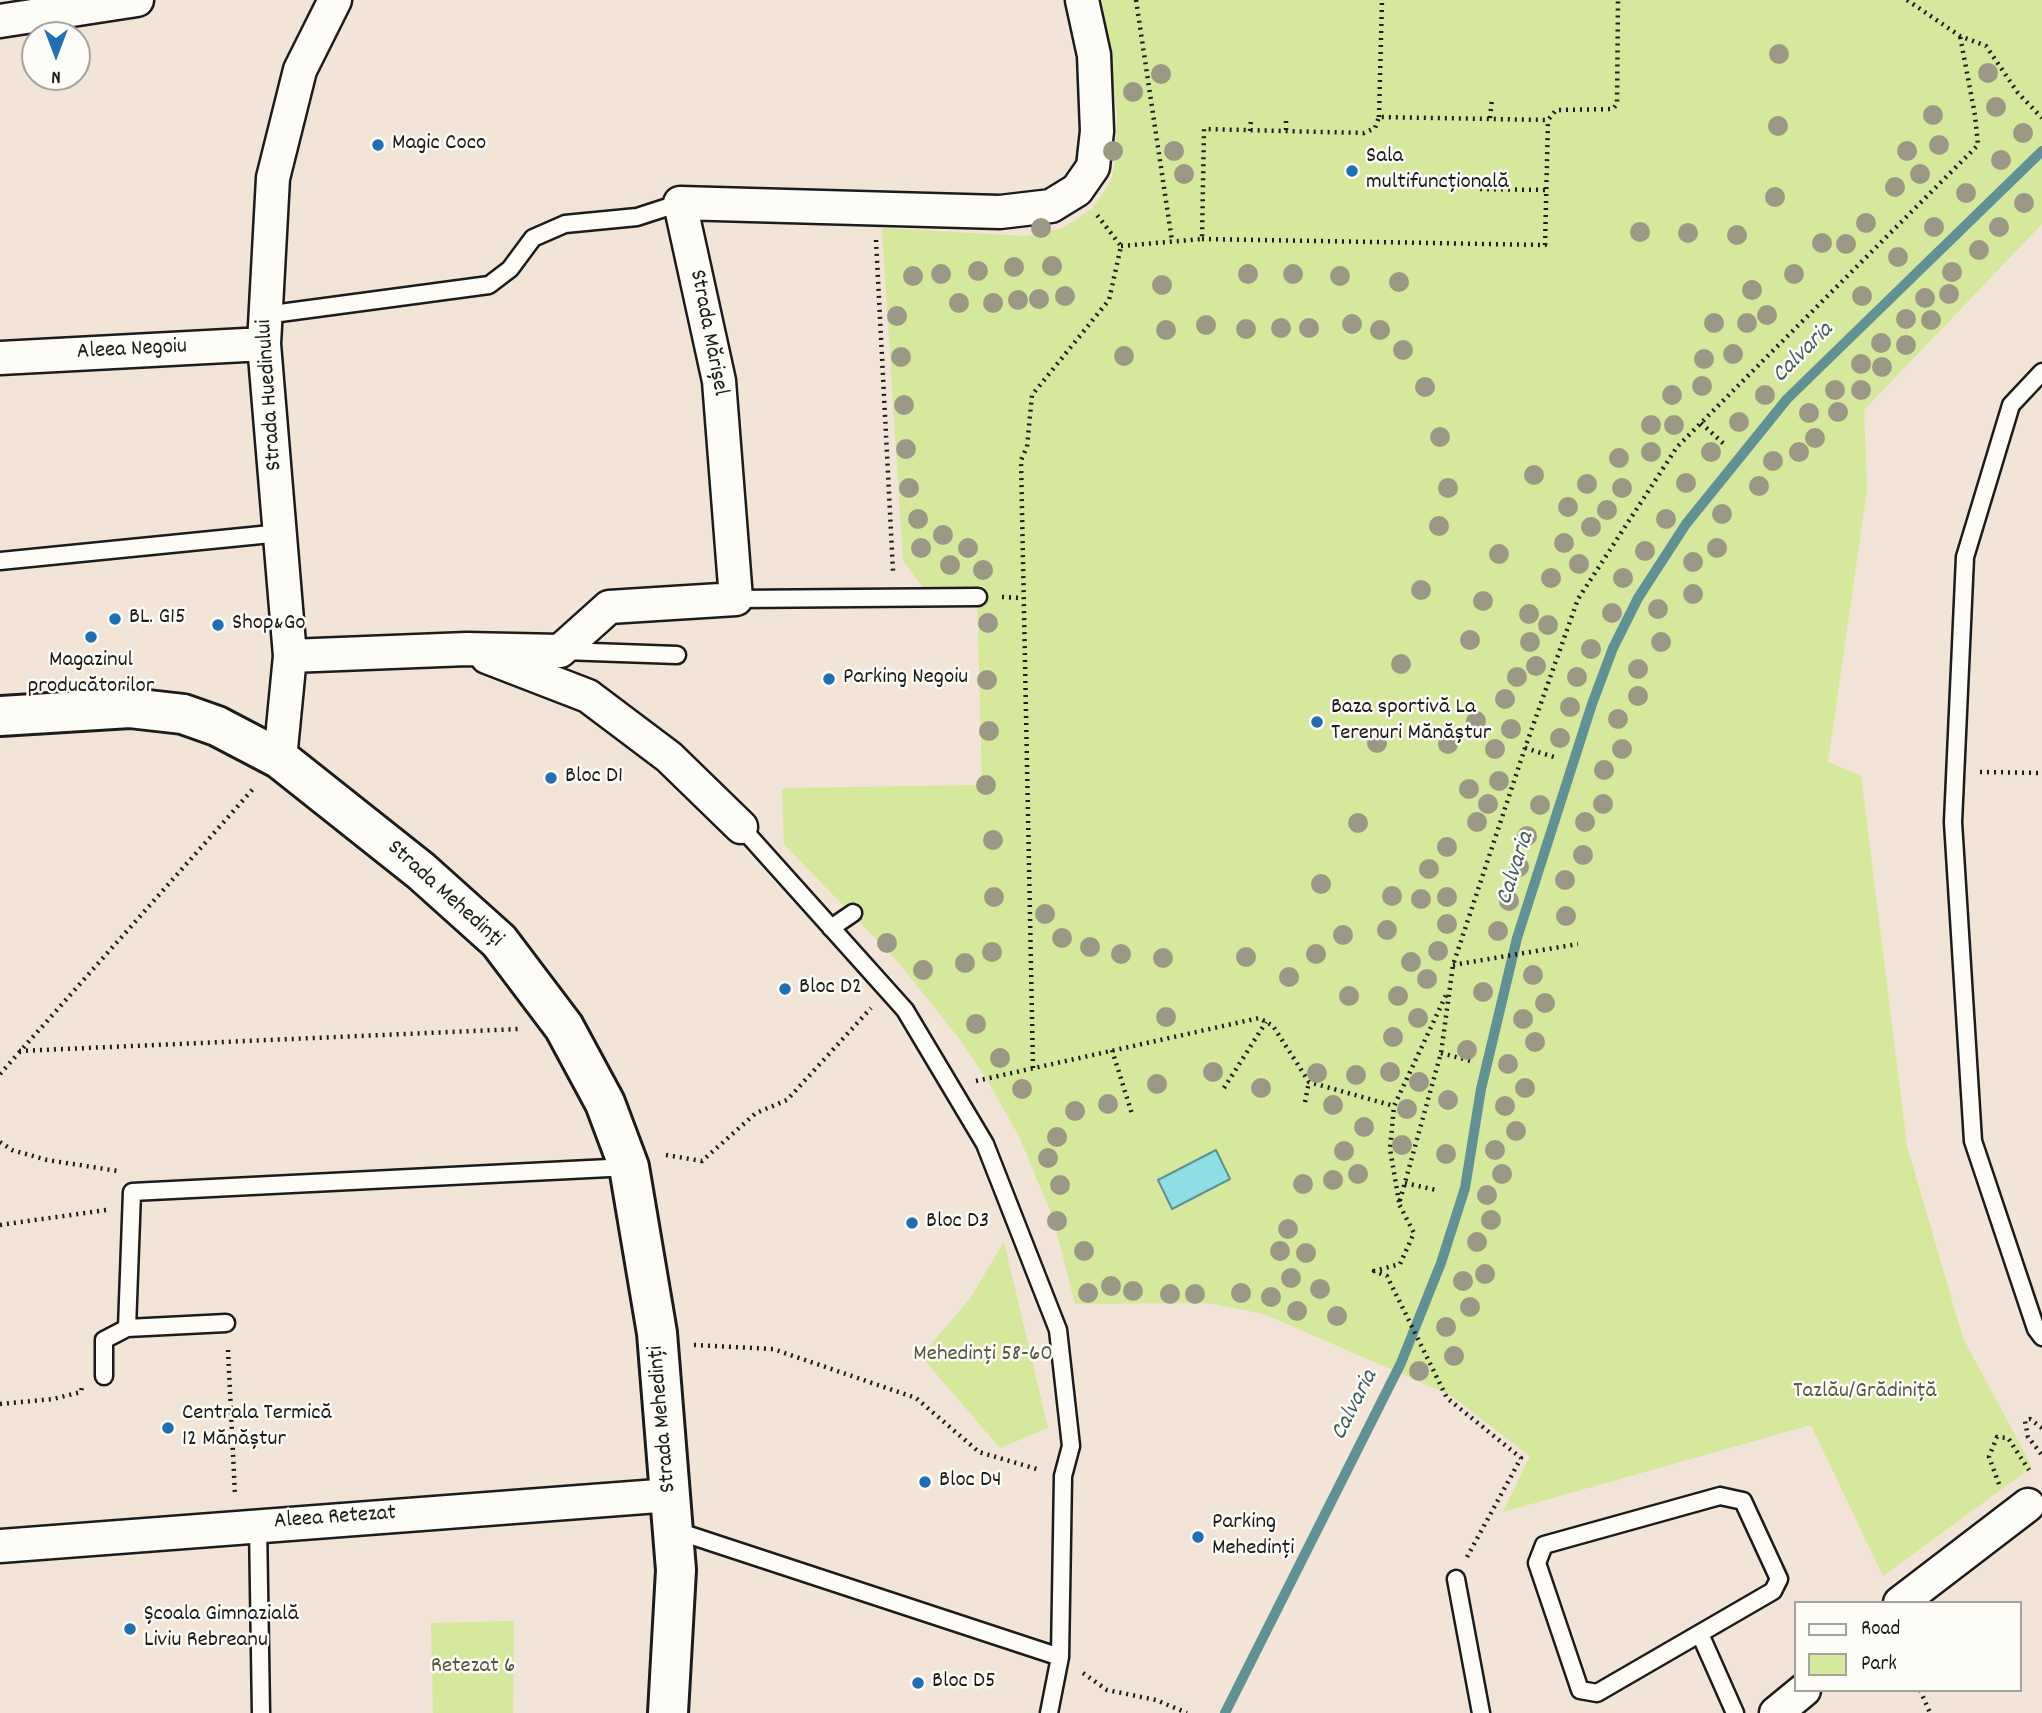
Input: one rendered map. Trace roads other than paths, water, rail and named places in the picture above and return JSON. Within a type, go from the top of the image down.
[{"type":"street","points":[[0,21],[87,3],[137,0]]},
{"type":"street","name":"Strada Huedinului","points":[[280,759],[290,656],[265,329],[273,178],[300,70],[335,0]]},
{"type":"street","points":[[680,203],[1000,212],[1051,206],[1077,190],[1093,167],[1097,131],[1094,55],[1082,0]]},
{"type":"street","name":"Strada Mărișel","points":[[680,203],[719,381],[736,599]]},
{"type":"street","name":"Aleea Negoiu","points":[[0,358],[265,329]]},
{"type":"street","points":[[290,656],[467,649],[560,651],[609,607],[736,599]]},
{"type":"street","points":[[467,649],[588,696],[669,757],[741,827]]},
{"type":"street","name":"Strada Mehedinți","points":[[0,716],[130,708],[183,714],[217,726],[280,759],[421,871],[499,941],[564,1027],[605,1103],[629,1167],[657,1333],[676,1570],[668,1713]]},
{"type":"street","points":[[1902,1601],[2025,1497]]},
{"type":"street","name":"Aleea Retezat","points":[[0,1546],[247,1526],[672,1512]]},
{"type":"street","points":[[1776,1713],[1802,1692]]},
{"type":"lane","points":[[265,329],[489,285],[510,270],[533,238],[565,224],[637,218],[680,203]]},
{"type":"lane","points":[[2042,372],[2011,405],[1965,557],[1953,822],[1973,1141],[2036,1329],[2042,1338]]},
{"type":"lane","points":[[0,561],[281,533]]},
{"type":"lane","points":[[736,599],[978,597]]},
{"type":"lane","points":[[560,651],[677,655]]},
{"type":"lane","points":[[741,827],[905,1010],[985,1144],[1058,1330],[1071,1446],[1063,1476],[1060,1657],[1049,1713]]},
{"type":"lane","points":[[831,928],[853,913]]},
{"type":"lane","points":[[127,1328],[132,1192],[629,1167]]},
{"type":"lane","points":[[104,1376],[104,1340],[127,1328],[226,1323]]},
{"type":"lane","points":[[1720,1496],[1743,1501],[1779,1579],[1773,1591],[1700,1633],[1597,1693],[1580,1690],[1537,1563],[1544,1545],[1720,1496]]},
{"type":"lane","points":[[672,1512],[1060,1657]]},
{"type":"lane","points":[[247,1526],[261,1713]]},
{"type":"lane","points":[[1456,1579],[1481,1713]]},
{"type":"lane","points":[[1700,1633],[1735,1713]]},
{"type":"water","points":[[1216,1150],[1230,1179],[1172,1209],[1158,1180]]},
{"type":"waterway","name":"Calvaria","points":[[1225,1713],[1401,1363],[1441,1263],[1465,1188],[1481,1089],[1517,938],[1592,704],[1613,648],[1638,598],[1686,524],[1787,399],[2042,151]]},
{"type":"place","name":"Magic Coco","points":[[378,145]]},
{"type":"place","name":"Sala multifuncțională","points":[[1352,171]]},
{"type":"place","name":"BL. G15","points":[[115,619]]},
{"type":"place","name":"Shop&Go","points":[[218,625]]},
{"type":"place","name":"Magazinul producătorilor","points":[[91,637]]},
{"type":"place","name":"Parking Negoiu","points":[[829,679]]},
{"type":"place","name":"Baza sportivă La Terenuri Mănăștur","points":[[1317,722]]},
{"type":"place","name":"Bloc D1","points":[[551,778]]},
{"type":"place","name":"Bloc D2","points":[[785,989]]},
{"type":"place","name":"Bloc D3","points":[[912,1223]]},
{"type":"place","name":"Centrala Termică 12 Mănăștur","points":[[168,1428]]},
{"type":"place","name":"Bloc D4","points":[[925,1482]]},
{"type":"place","name":"Parking Mehedinți","points":[[1198,1537]]},
{"type":"place","name":"Școala Gimnazială Liviu Rebreanu","points":[[130,1629]]},
{"type":"place","name":"Bloc D5","points":[[918,1683]]},
{"type":"park label","name":"Mehedinți 58-60","points":[[983,1356]]},
{"type":"park label","name":"Tazlău/Grădiniță","points":[[1865,1393]]},
{"type":"park label","name":"Retezat 6","points":[[473,1668]]}]
